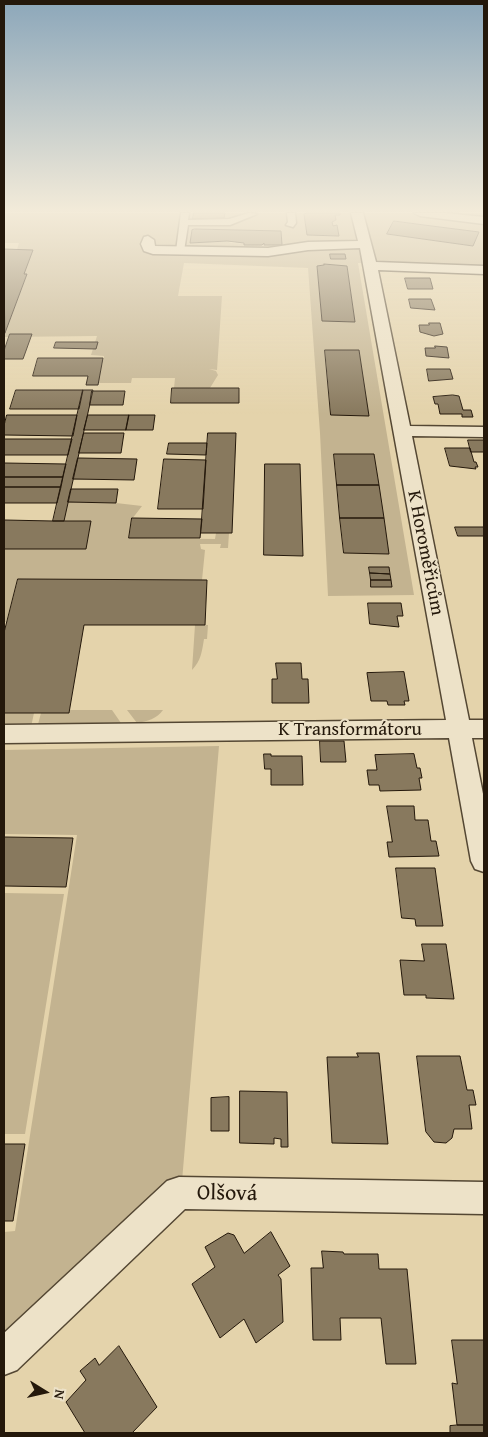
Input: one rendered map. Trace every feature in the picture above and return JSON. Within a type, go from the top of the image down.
[{"type":"street","name":"K Horoměřicům","points":[[374,280],[484,861]]},
{"type":"street","points":[[402,431],[484,432]]},
{"type":"street","name":"K Transformátoru","points":[[4,734],[484,729]]},
{"type":"street","name":"Olšová","points":[[4,1357],[179,1193],[484,1198]]},
{"type":"shaded area","points":[[25,280],[181,280],[178,296],[222,296],[217,370],[209,369],[216,371],[218,375],[210,388],[174,388],[175,378],[132,378],[131,383],[98,383],[104,356],[91,355],[97,336],[4,337]]},
{"type":"shaded area","points":[[309,280],[318,280],[322,321],[355,322],[349,280],[361,280],[414,595],[328,596],[320,433]],"holes":[[[359,350],[369,416],[331,415],[325,351]],[[334,454],[374,454],[389,554],[344,553]],[[369,567],[389,567],[392,587],[371,587]]]},
{"type":"shaded area","points":[[68,502],[116,503],[142,506],[132,519],[130,538],[215,539],[216,533],[229,533],[228,548],[220,548],[221,544],[200,544],[201,549],[205,550],[202,580],[18,579],[6,622],[4,622],[4,549],[86,549],[91,521],[64,521]]},
{"type":"shaded area","points":[[195,625],[208,625],[207,639],[204,639],[202,652],[192,670]]},
{"type":"shaded area","points":[[70,710],[112,710],[121,723],[121,727],[37,728],[41,713],[69,713]]},
{"type":"shaded area","points":[[127,710],[163,710],[155,718],[137,723]]},
{"type":"shaded area","points":[[4,713],[34,713],[31,727],[4,728]]},
{"type":"shaded area","points":[[219,746],[182,1181],[4,1346],[4,1232],[15,1231],[77,835],[4,834],[4,750]]},
{"type":"shaded area","points":[[4,893],[64,894],[25,1134],[4,1134]]},
{"type":"building","points":[[4,280],[25,280],[5,333]]},
{"type":"building","points":[[318,280],[349,280],[355,322],[322,321]]},
{"type":"building","points":[[406,280],[431,280],[433,289],[408,289]]},
{"type":"building","points":[[409,299],[431,299],[435,310],[411,308]]},
{"type":"building","points":[[429,323],[440,323],[443,334],[434,336],[420,332],[419,325],[429,325]]},
{"type":"building","points":[[10,334],[32,334],[23,359],[4,359],[4,351]]},
{"type":"building","points":[[56,342],[98,342],[96,349],[54,348]]},
{"type":"building","points":[[435,346],[447,347],[449,358],[426,356],[425,348],[435,348]]},
{"type":"building","points":[[325,350],[359,350],[369,416],[331,415]]},
{"type":"building","points":[[38,358],[103,358],[98,385],[86,385],[88,376],[33,376]]},
{"type":"building","points":[[427,369],[450,369],[453,379],[429,381]]},
{"type":"building","points":[[172,388],[239,388],[239,403],[171,403]]},
{"type":"building","points":[[16,390],[83,390],[79,409],[10,409]]},
{"type":"building","points":[[83,390],[93,390],[64,521],[53,521]]},
{"type":"building","points":[[92,391],[125,391],[123,405],[90,405]]},
{"type":"building","points":[[459,396],[463,410],[471,410],[473,417],[462,417],[462,414],[440,414],[438,404],[435,404],[433,397]]},
{"type":"building","points":[[7,415],[77,415],[73,436],[4,435]]},
{"type":"building","points":[[88,415],[129,415],[126,430],[84,430]]},
{"type":"building","points":[[129,415],[155,415],[153,430],[126,430]]},
{"type":"building","points":[[84,433],[124,433],[121,453],[79,453]]},
{"type":"building","points":[[208,433],[236,433],[232,533],[201,533]]},
{"type":"building","points":[[4,439],[72,439],[68,455],[4,455]]},
{"type":"building","points":[[468,440],[484,440],[484,452],[471,452]]},
{"type":"building","points":[[169,443],[207,443],[206,455],[167,454]]},
{"type":"building","points":[[445,448],[470,448],[474,462],[476,462],[478,467],[475,467],[476,469],[450,466]]},
{"type":"building","points":[[334,454],[374,454],[379,485],[337,485]]},
{"type":"building","points":[[78,458],[137,459],[134,480],[73,479]]},
{"type":"building","points":[[164,459],[206,460],[203,509],[158,509]]},
{"type":"building","points":[[4,463],[66,464],[63,477],[4,477]]},
{"type":"building","points":[[265,464],[300,464],[303,556],[264,555]]},
{"type":"building","points":[[4,477],[63,477],[61,487],[4,487]]},
{"type":"building","points":[[337,485],[379,485],[384,518],[340,518]]},
{"type":"building","points":[[4,487],[61,487],[57,503],[4,503]]},
{"type":"building","points":[[71,489],[118,489],[116,503],[68,502]]},
{"type":"building","points":[[132,518],[202,519],[200,538],[129,538]]},
{"type":"building","points":[[340,518],[384,518],[389,554],[344,553]]},
{"type":"building","points":[[4,520],[91,521],[86,549],[4,549]]},
{"type":"building","points":[[455,527],[484,527],[484,536],[458,536]]},
{"type":"building","points":[[369,567],[389,567],[390,574],[370,573]]},
{"type":"building","points":[[370,573],[390,574],[391,580],[371,580]]},
{"type":"building","points":[[18,579],[207,580],[205,625],[84,625],[69,713],[4,713],[4,633]]},
{"type":"building","points":[[371,580],[391,580],[392,587],[371,587]]},
{"type":"building","points":[[368,603],[401,603],[403,616],[397,616],[399,627],[370,624]]},
{"type":"building","points":[[276,663],[301,663],[302,679],[308,679],[309,703],[272,703],[272,679],[277,679]]},
{"type":"building","points":[[404,672],[409,701],[404,701],[405,705],[388,705],[387,701],[371,701],[367,673]]},
{"type":"building","points":[[320,741],[344,741],[346,762],[321,762]]},
{"type":"building","points":[[264,754],[271,754],[271,756],[302,756],[303,785],[271,785],[271,769],[265,769]]},
{"type":"building","points":[[414,754],[417,768],[420,768],[422,778],[419,778],[421,790],[380,791],[379,785],[369,785],[367,770],[377,770],[375,755]]},
{"type":"building","points":[[387,806],[414,806],[415,820],[428,820],[431,841],[436,841],[439,856],[389,857],[387,842],[392,842]]},
{"type":"building","points":[[4,837],[73,838],[66,887],[4,886]]},
{"type":"building","points":[[396,868],[435,868],[443,926],[416,926],[415,919],[402,918]]},
{"type":"building","points":[[422,944],[446,944],[454,999],[426,998],[426,995],[404,995],[400,960],[424,961]]},
{"type":"building","points":[[357,1053],[379,1053],[388,1144],[332,1143],[327,1057],[358,1057]]},
{"type":"building","points":[[417,1056],[460,1056],[467,1090],[473,1090],[476,1105],[469,1105],[472,1129],[454,1129],[452,1138],[446,1143],[434,1142],[426,1132]]},
{"type":"building","points":[[240,1091],[287,1092],[288,1147],[281,1147],[281,1139],[274,1138],[274,1144],[240,1143]]},
{"type":"building","points":[[229,1097],[229,1131],[211,1131],[211,1098]]},
{"type":"building","points":[[4,1144],[25,1144],[13,1221],[4,1221]]},
{"type":"building","points":[[271,1232],[290,1266],[278,1275],[281,1279],[283,1322],[256,1343],[244,1319],[220,1338],[192,1284],[215,1267],[205,1247],[228,1233],[234,1235],[244,1253]]},
{"type":"building","points":[[322,1251],[343,1252],[344,1254],[378,1254],[379,1269],[407,1269],[416,1364],[386,1364],[381,1318],[340,1318],[341,1340],[313,1340],[311,1268],[323,1268]]},
{"type":"building","points":[[452,1340],[484,1340],[484,1425],[457,1425],[452,1383],[457,1384]]},
{"type":"building","points":[[119,1346],[157,1407],[132,1433],[85,1433],[66,1402],[86,1380],[80,1371],[95,1358],[99,1365]]},
{"type":"building","points":[[484,1425],[484,1433],[450,1433],[450,1426]]}]
